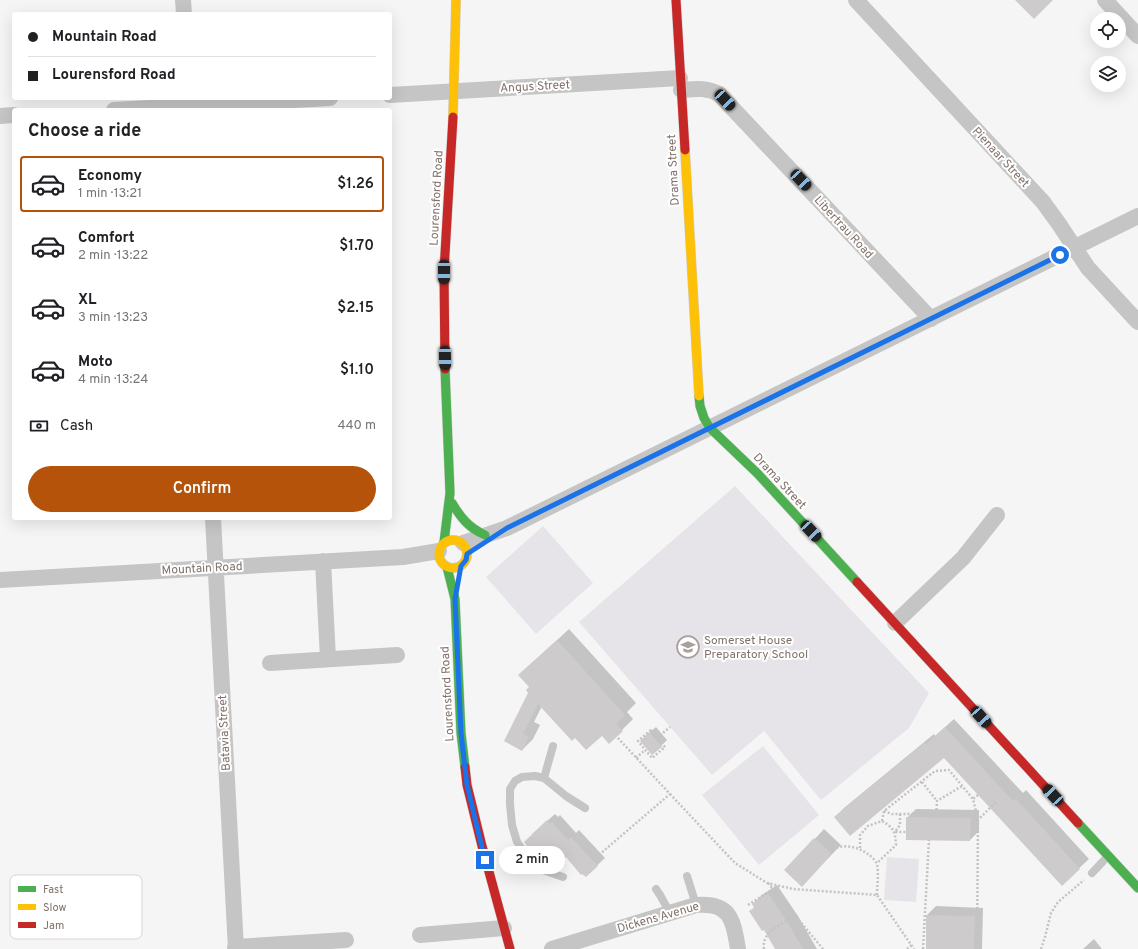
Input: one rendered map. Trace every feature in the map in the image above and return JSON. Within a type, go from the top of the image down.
[{"type":"street","points":[[183,0],[184,12]]},
{"type":"street","name":"Lourensford Road","points":[[455,599],[443,556],[450,493],[445,373],[444,272],[454,91],[456,0]]},
{"type":"street","name":"Drama Street","points":[[676,0],[700,406],[704,418],[710,428],[758,474],[1138,888]]},
{"type":"street","name":"Pienaar Street","points":[[856,0],[1043,202],[1088,268],[1138,322]]},
{"type":"street","points":[[1105,0],[1138,36]]},
{"type":"street","name":"Angus Street","points":[[392,94],[680,84]]},
{"type":"street","name":"Libertrau Road","points":[[680,84],[713,90],[720,94],[931,319]]},
{"type":"street","points":[[144,108],[290,100]]},
{"type":"street","points":[[0,116],[12,115]]},
{"type":"street","points":[[460,552],[1138,216]]},
{"type":"street","name":"Lourensford Road","points":[[450,493],[460,552],[455,599],[461,733],[467,785],[510,949]]},
{"type":"street","points":[[452,503],[465,524],[471,529],[485,535]]},
{"type":"street","points":[[895,623],[963,558],[997,515]]},
{"type":"street","name":"Batavia Street","points":[[212,520],[235,948]]},
{"type":"street","points":[[460,552],[448,540],[443,556],[454,568],[460,552],[485,535],[507,528]]},
{"type":"street","name":"Mountain Road","points":[[0,580],[323,561],[443,556]]},
{"type":"street","points":[[323,561],[328,659]]},
{"type":"street","points":[[270,663],[397,655]]},
{"type":"street","name":"Dickens Avenue","points":[[552,949],[696,904],[709,904],[720,907],[727,912],[732,922],[738,949]]},
{"type":"street","points":[[420,936],[504,928]]},
{"type":"street","points":[[235,948],[346,940]]},
{"type":"lane","points":[[544,778],[554,746]]},
{"type":"lane","points":[[563,877],[543,870],[531,861],[518,842],[512,825],[510,789],[515,781],[522,777],[535,776],[544,778],[566,796],[585,808]]},
{"type":"lane","points":[[1089,876],[1108,856]]},
{"type":"lane","points":[[687,876],[696,904]]},
{"type":"lane","points":[[656,889],[670,913]]},
{"type":"path","points":[[657,738],[670,727]]},
{"type":"path","points":[[650,730],[665,746],[652,758],[645,750],[638,741],[650,730]]},
{"type":"path","points":[[617,736],[735,864],[767,883],[773,889],[823,949]]},
{"type":"path","points":[[636,758],[645,750]]},
{"type":"path","points":[[882,821],[884,812],[935,771],[949,770],[973,799],[978,820],[977,949]]},
{"type":"path","points":[[884,812],[892,814],[936,816],[937,801],[922,782]]},
{"type":"path","points":[[937,801],[962,786]]},
{"type":"path","points":[[593,860],[670,794]]},
{"type":"path","points":[[973,799],[978,795]]},
{"type":"path","points":[[978,820],[996,802]]},
{"type":"path","points":[[895,832],[900,825],[900,814]]},
{"type":"path","points":[[860,848],[860,835],[868,826],[882,821],[889,825],[895,832],[896,845],[877,863]]},
{"type":"path","points":[[895,832],[906,832]]},
{"type":"path","points":[[923,949],[929,840]]},
{"type":"path","points":[[829,851],[834,848],[848,846],[860,848],[872,857],[877,863],[877,895],[914,949]]},
{"type":"path","points":[[1041,949],[1046,937],[1051,912],[1058,902],[1089,876]]},
{"type":"path","points":[[767,883],[794,889],[877,895]]},
{"type":"path","points":[[748,905],[773,889]]},
{"type":"path","points":[[764,949],[763,945],[766,934],[795,916]]},
{"type":"path","points":[[795,916],[797,933],[805,949]]},
{"type":"path","points":[[907,949],[912,945]]},
{"type":"shaded area","points":[[735,486],[929,693],[909,728],[821,800],[764,731],[712,775],[579,622]]},
{"type":"shaded area","points":[[543,526],[593,583],[536,634],[486,577]]},
{"type":"shaded area","points":[[763,746],[819,815],[759,865],[702,795]]},
{"type":"shaded area","points":[[887,857],[919,859],[916,902],[884,900]]},
{"type":"building","points":[[1015,0],[1053,0],[1034,19]]},
{"type":"building","points":[[557,640],[625,715],[616,724],[623,731],[609,744],[602,736],[586,750],[575,738],[572,741],[538,704],[523,734],[529,737],[522,751],[504,741],[528,693],[526,690],[529,687],[518,675]]},
{"type":"building","points":[[945,727],[1013,801],[1016,799],[1080,869],[1062,886],[944,758],[850,836],[834,817],[924,743],[926,744]]},
{"type":"building","points":[[649,732],[662,747],[652,755],[640,741]]},
{"type":"building","points":[[906,817],[971,818],[970,841],[906,840]]},
{"type":"building","points":[[547,820],[550,824],[552,822],[568,840],[571,837],[598,866],[586,877],[582,874],[581,875],[566,857],[563,859],[552,848],[538,860],[524,842]]},
{"type":"building","points":[[814,838],[832,854],[802,887],[784,870]]},
{"type":"building","points":[[768,893],[803,949],[775,949],[764,930],[762,931],[749,911],[754,908],[752,904]]},
{"type":"building","points":[[926,915],[975,916],[974,949],[926,949]]},
{"type":"traffic: fast","points":[[444,542],[450,493],[445,369]]},
{"type":"traffic: fast","points":[[699,396],[700,406],[704,418],[710,428],[758,474],[857,582]]},
{"type":"traffic: fast","points":[[452,503],[466,522],[474,529],[485,535]]},
{"type":"traffic: fast","points":[[447,567],[455,599],[461,733],[465,767]]},
{"type":"traffic: fast","points":[[1078,823],[1138,888]]},
{"type":"traffic: slow","points":[[453,117],[456,0]]},
{"type":"traffic: slow","points":[[685,150],[699,396]]},
{"type":"traffic: slow","points":[[453,540],[463,544],[467,554],[463,564],[453,568],[443,564],[439,554],[443,544],[453,540]]},
{"type":"traffic: jam","points":[[676,0],[685,150]]},
{"type":"traffic: jam","points":[[445,369],[444,271],[453,117]]},
{"type":"traffic: jam","points":[[857,582],[1078,823]]},
{"type":"traffic: jam","points":[[465,767],[467,785],[482,846],[510,949]]},
{"type":"place","name":"Somerset House Preparatory School","points":[[688,647]]},
{"type":"route","points":[[485,860],[467,785],[461,733],[455,599],[461,566],[466,560],[467,554],[507,528],[1060,255]]}]
